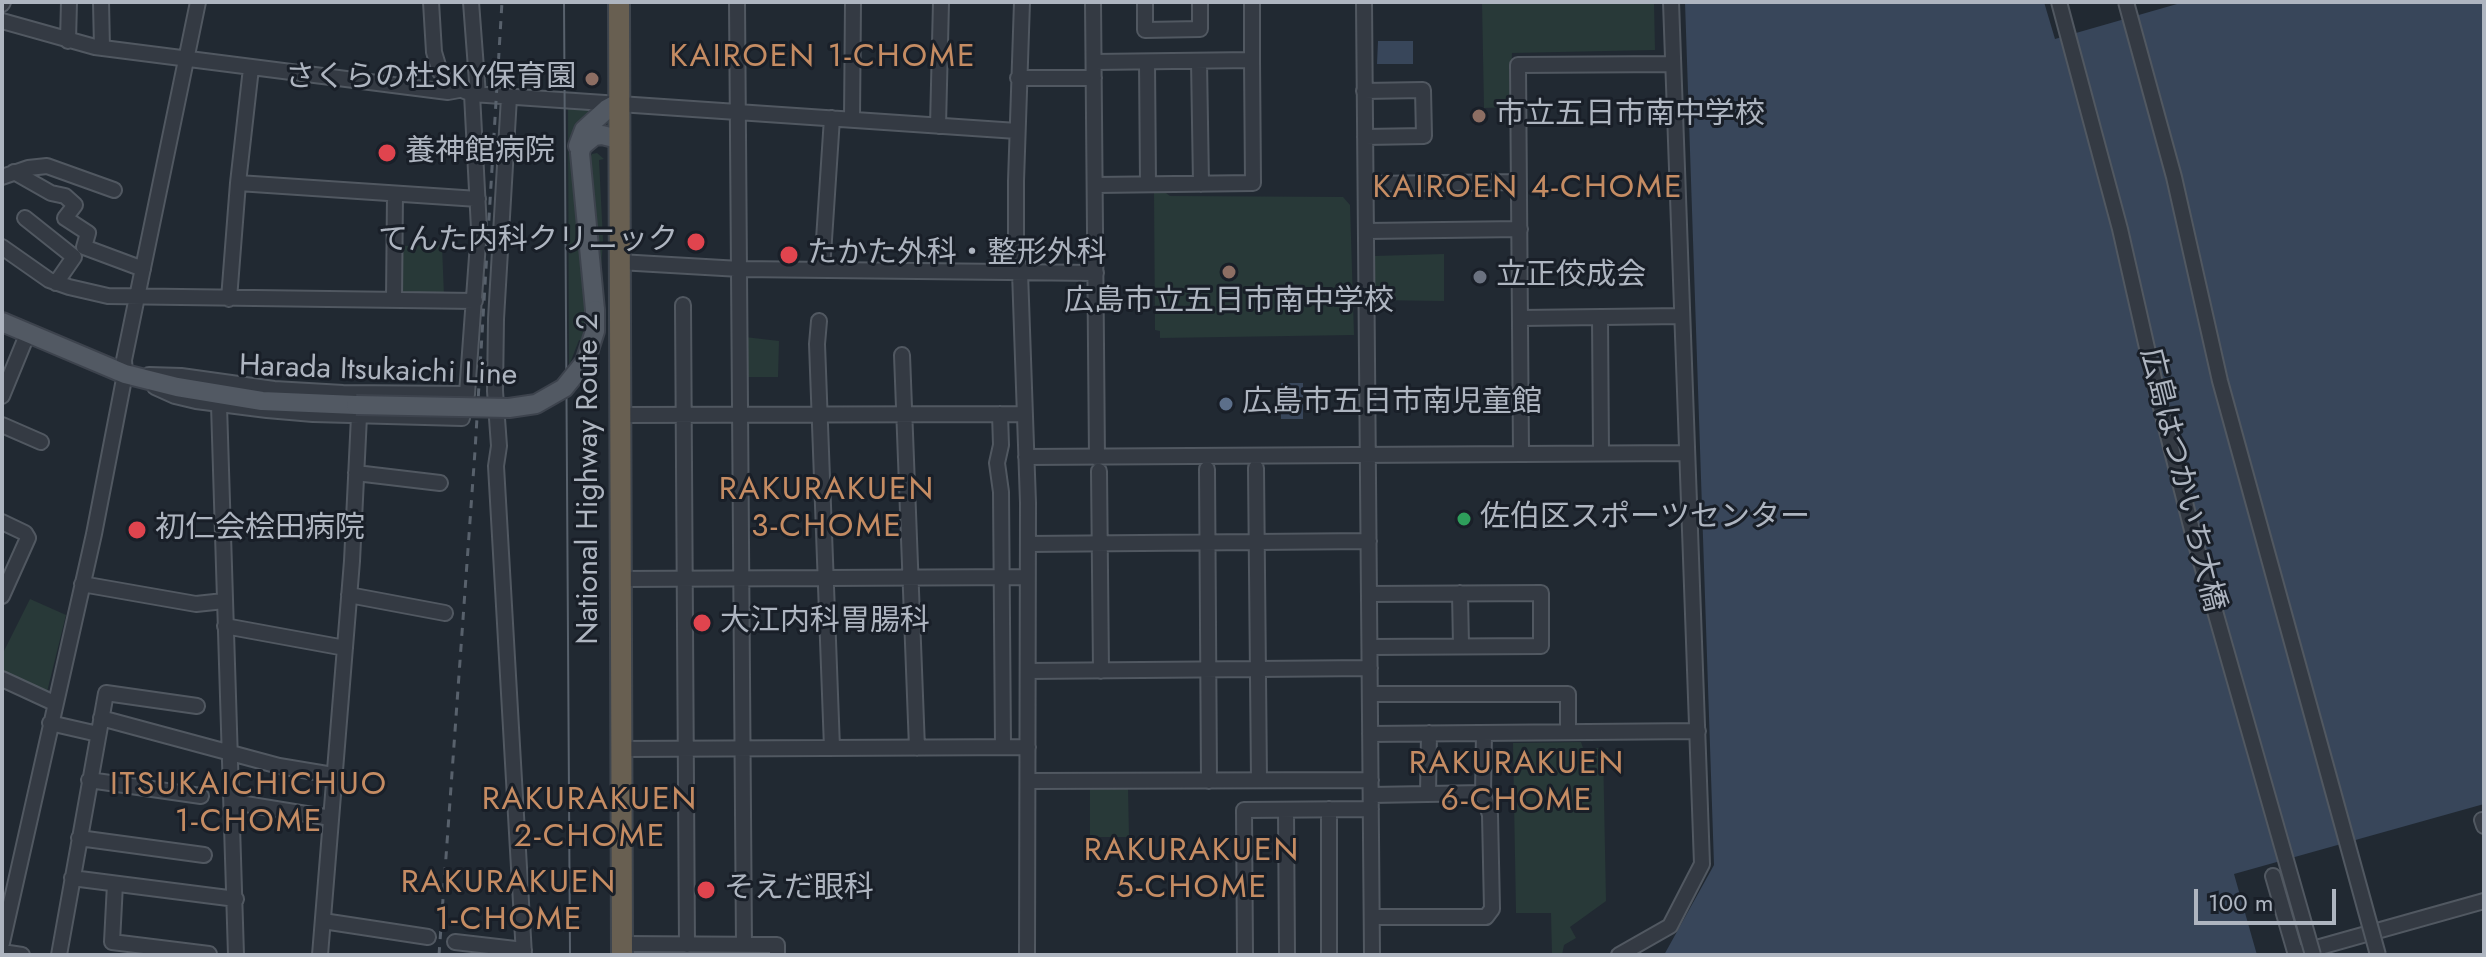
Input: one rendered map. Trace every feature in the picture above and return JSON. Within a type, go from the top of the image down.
[{"type":"highway","name":"National Highway Route 2","points":[[619,2],[622,949]]},
{"type":"main road","points":[[579,161],[578,144],[584,130],[618,103]]},
{"type":"main road","points":[[579,161],[582,146],[594,136],[618,139]]},
{"type":"main road","name":"Harada Itsukaichi Line","points":[[2,322],[125,374],[233,397],[357,410],[509,408],[536,404],[564,388],[585,362],[595,331],[579,161]]},
{"type":"street","points":[[68,41],[69,2]]},
{"type":"street","points":[[101,2],[102,48]]},
{"type":"street","points":[[2,943],[7,895],[82,584],[125,374],[124,360],[198,2]]},
{"type":"street","points":[[431,2],[436,59],[443,78],[470,93]]},
{"type":"street","points":[[125,374],[175,396],[219,405],[313,414],[357,410],[462,418],[467,394],[479,229],[470,93],[471,2]]},
{"type":"street","points":[[737,2],[744,945]]},
{"type":"street","points":[[852,119],[853,2]]},
{"type":"street","points":[[938,126],[941,2]]},
{"type":"street","points":[[1022,2],[1016,252],[1020,272],[1028,544],[1027,955]]},
{"type":"street","points":[[1093,2],[1101,671]]},
{"type":"street","points":[[1145,2],[1145,30],[1200,29],[1200,2]]},
{"type":"street","points":[[1096,185],[1253,183],[1252,2]]},
{"type":"street","points":[[1364,2],[1372,955]]},
{"type":"street","points":[[1619,955],[1670,926],[1702,864],[1671,2]]},
{"type":"street","name":"広島はつかいち大橋","points":[[2059,2],[2099,146],[2193,534],[2313,955]]},
{"type":"street","name":"広島はつかいち大橋","points":[[2126,2],[2174,177],[2228,412],[2378,955]]},
{"type":"street","points":[[2,21],[102,48],[448,92],[1017,131]]},
{"type":"street","points":[[1094,62],[1252,60]]},
{"type":"street","points":[[1199,61],[1201,184]]},
{"type":"street","points":[[1147,62],[1148,184]]},
{"type":"street","points":[[1521,454],[1518,65],[1672,64]]},
{"type":"street","points":[[229,299],[251,68]]},
{"type":"street","points":[[1018,78],[1094,78]]},
{"type":"street","points":[[1364,91],[1423,90],[1424,136],[1365,137]]},
{"type":"street","points":[[455,942],[524,952],[496,466],[499,446],[495,391],[496,319],[509,97]]},
{"type":"street","points":[[822,270],[832,118]]},
{"type":"street","points":[[8,174],[47,166],[114,190]]},
{"type":"street","points":[[8,174],[65,196],[75,205],[65,218],[88,233],[84,247],[143,269]]},
{"type":"street","points":[[1366,184],[1519,182]]},
{"type":"street","points":[[238,183],[478,199]]},
{"type":"street","points":[[394,300],[395,194]]},
{"type":"street","points":[[25,218],[74,257],[56,283]]},
{"type":"street","points":[[1367,231],[1520,229]]},
{"type":"street","points":[[2,247],[23,264],[56,283],[88,293],[137,298],[475,301]]},
{"type":"street","points":[[619,262],[740,269],[1096,273]]},
{"type":"street","points":[[681,948],[685,749],[683,305]]},
{"type":"street","points":[[1521,318],[1682,316]]},
{"type":"street","points":[[1600,317],[1601,453]]},
{"type":"street","points":[[819,321],[817,344],[832,748]]},
{"type":"street","points":[[2,396],[27,335]]},
{"type":"street","points":[[902,355],[917,748]]},
{"type":"street","points":[[125,374],[181,376],[274,389],[467,394]]},
{"type":"street","points":[[219,405],[236,955]]},
{"type":"street","points":[[320,955],[349,595],[357,410]]},
{"type":"street","points":[[1000,414],[1001,445],[997,463],[1001,492],[1003,747]]},
{"type":"street","points":[[620,415],[1025,414]]},
{"type":"street","points":[[2,425],[41,442]]},
{"type":"street","points":[[1026,457],[1098,465],[1368,455],[1686,453]]},
{"type":"street","points":[[1256,468],[1259,780]]},
{"type":"street","points":[[1207,469],[1209,781]]},
{"type":"street","points":[[356,473],[440,484]]},
{"type":"street","points":[[2,522],[25,533],[28,538],[2,596]]},
{"type":"street","points":[[1028,544],[1369,541]]},
{"type":"street","points":[[620,579],[1027,577]]},
{"type":"street","points":[[82,584],[196,604],[224,601]]},
{"type":"street","points":[[1460,593],[1461,646]]},
{"type":"street","points":[[1370,594],[1541,593],[1541,646],[1370,647]]},
{"type":"street","points":[[349,595],[445,613]]},
{"type":"street","points":[[225,626],[345,648]]},
{"type":"street","points":[[1028,671],[1370,668]]},
{"type":"street","points":[[2,679],[54,703]]},
{"type":"street","points":[[59,955],[106,693],[197,706]]},
{"type":"street","points":[[1370,694],[1568,694],[1568,732]]},
{"type":"street","points":[[101,718],[279,766],[333,775]]},
{"type":"street","points":[[50,723],[98,734]]},
{"type":"street","points":[[1370,734],[1698,731]]},
{"type":"street","points":[[1428,794],[1429,733]]},
{"type":"street","points":[[1372,917],[1486,917],[1492,909],[1490,815],[1483,793],[1484,733]]},
{"type":"street","points":[[621,749],[1028,747]]},
{"type":"street","points":[[89,780],[201,796]]},
{"type":"street","points":[[1028,781],[1259,780],[1371,794],[1483,793]]},
{"type":"street","points":[[1245,955],[1244,810],[1329,809],[1371,794]]},
{"type":"street","points":[[233,802],[331,818]]},
{"type":"street","points":[[1329,809],[1329,955]]},
{"type":"street","points":[[1286,810],[1287,955]]},
{"type":"street","points":[[79,838],[204,855]]},
{"type":"street","points":[[2273,876],[2296,954],[2484,901]]},
{"type":"street","points":[[72,878],[236,899]]},
{"type":"street","points":[[115,884],[112,942],[209,954]]},
{"type":"street","points":[[323,921],[428,937]]},
{"type":"street","points":[[622,949],[724,950],[744,945],[777,945],[777,955]]},
{"type":"street","points":[[2,952],[22,955]]},
{"type":"shaded area","points":[[1482,2],[1654,2],[1655,50],[1512,53],[1510,107],[1484,108]]},
{"type":"shaded area","points":[[568,107],[596,108],[571,147],[588,322],[585,340],[579,340],[569,366]]},
{"type":"shaded area","points":[[597,153],[604,159],[599,160],[603,240],[600,286],[589,160],[592,154]]},
{"type":"shaded area","points":[[1154,193],[1170,196],[1343,197],[1350,205],[1354,335],[1160,338],[1160,331],[1155,330]]},
{"type":"shaded area","points":[[442,245],[444,296],[398,296],[399,246]]},
{"type":"shaded area","points":[[1444,254],[1444,301],[1373,300],[1373,256]]},
{"type":"shaded area","points":[[745,337],[779,341],[778,377],[745,377]]},
{"type":"shaded area","points":[[30,599],[66,615],[47,692],[2,671],[2,655]]},
{"type":"shaded area","points":[[1581,742],[1583,748],[1603,748],[1606,901],[1570,927],[1576,938],[1564,945],[1562,955],[1552,955],[1551,913],[1516,913],[1513,743]]},
{"type":"shaded area","points":[[1128,787],[1129,837],[1090,837],[1090,788]]},
{"type":"water","points":[[1685,2],[2044,2],[2055,39],[2184,2],[2484,2],[2484,804],[2234,874],[2257,955],[1664,955],[1714,865]]},
{"type":"water","points":[[1378,41],[1413,41],[1413,64],[1377,64]]},
{"type":"water","points":[[1281,383],[1303,383],[1303,419],[1281,419]]},
{"type":"tram line","points":[[564,2],[570,955]]},
{"type":"railway","points":[[439,955],[475,451],[502,2]]},
{"type":"place","name":"さくらの杜SKY保育園","points":[[592,79]]},
{"type":"place","name":"市立五日市南中学校","points":[[1479,116]]},
{"type":"place","name":"養神館病院","points":[[387,153]]},
{"type":"place","name":"てんた内科クリニック","points":[[696,242]]},
{"type":"place","name":"たかた外科・整形外科","points":[[789,255]]},
{"type":"place","name":"広島市立五日市南中学校","points":[[1229,272]]},
{"type":"place","name":"立正佼成会","points":[[1480,277]]},
{"type":"place","name":"広島市五日市南児童館","points":[[1226,404]]},
{"type":"place","name":"佐伯区スポーツセンター","points":[[1464,519]]},
{"type":"place","name":"初仁会桧田病院","points":[[137,530]]},
{"type":"place","name":"大江内科胃腸科","points":[[702,623]]},
{"type":"place","name":"そえだ眼科","points":[[706,890]]},
{"type":"district","name":"KAIROEN 1-CHOME","points":[[823,58]]},
{"type":"district","name":"KAIROEN 4-CHOME","points":[[1528,189]]},
{"type":"district","name":"RAKURAKUEN 3-CHOME","points":[[827,510]]},
{"type":"district","name":"RAKURAKUEN 6-CHOME","points":[[1517,784]]},
{"type":"district","name":"ITSUKAICHICHUO 1-CHOME","points":[[249,804]]},
{"type":"district","name":"RAKURAKUEN 2-CHOME","points":[[590,820]]},
{"type":"district","name":"RAKURAKUEN 5-CHOME","points":[[1192,870]]},
{"type":"district","name":"RAKURAKUEN 1-CHOME","points":[[509,902]]}]
